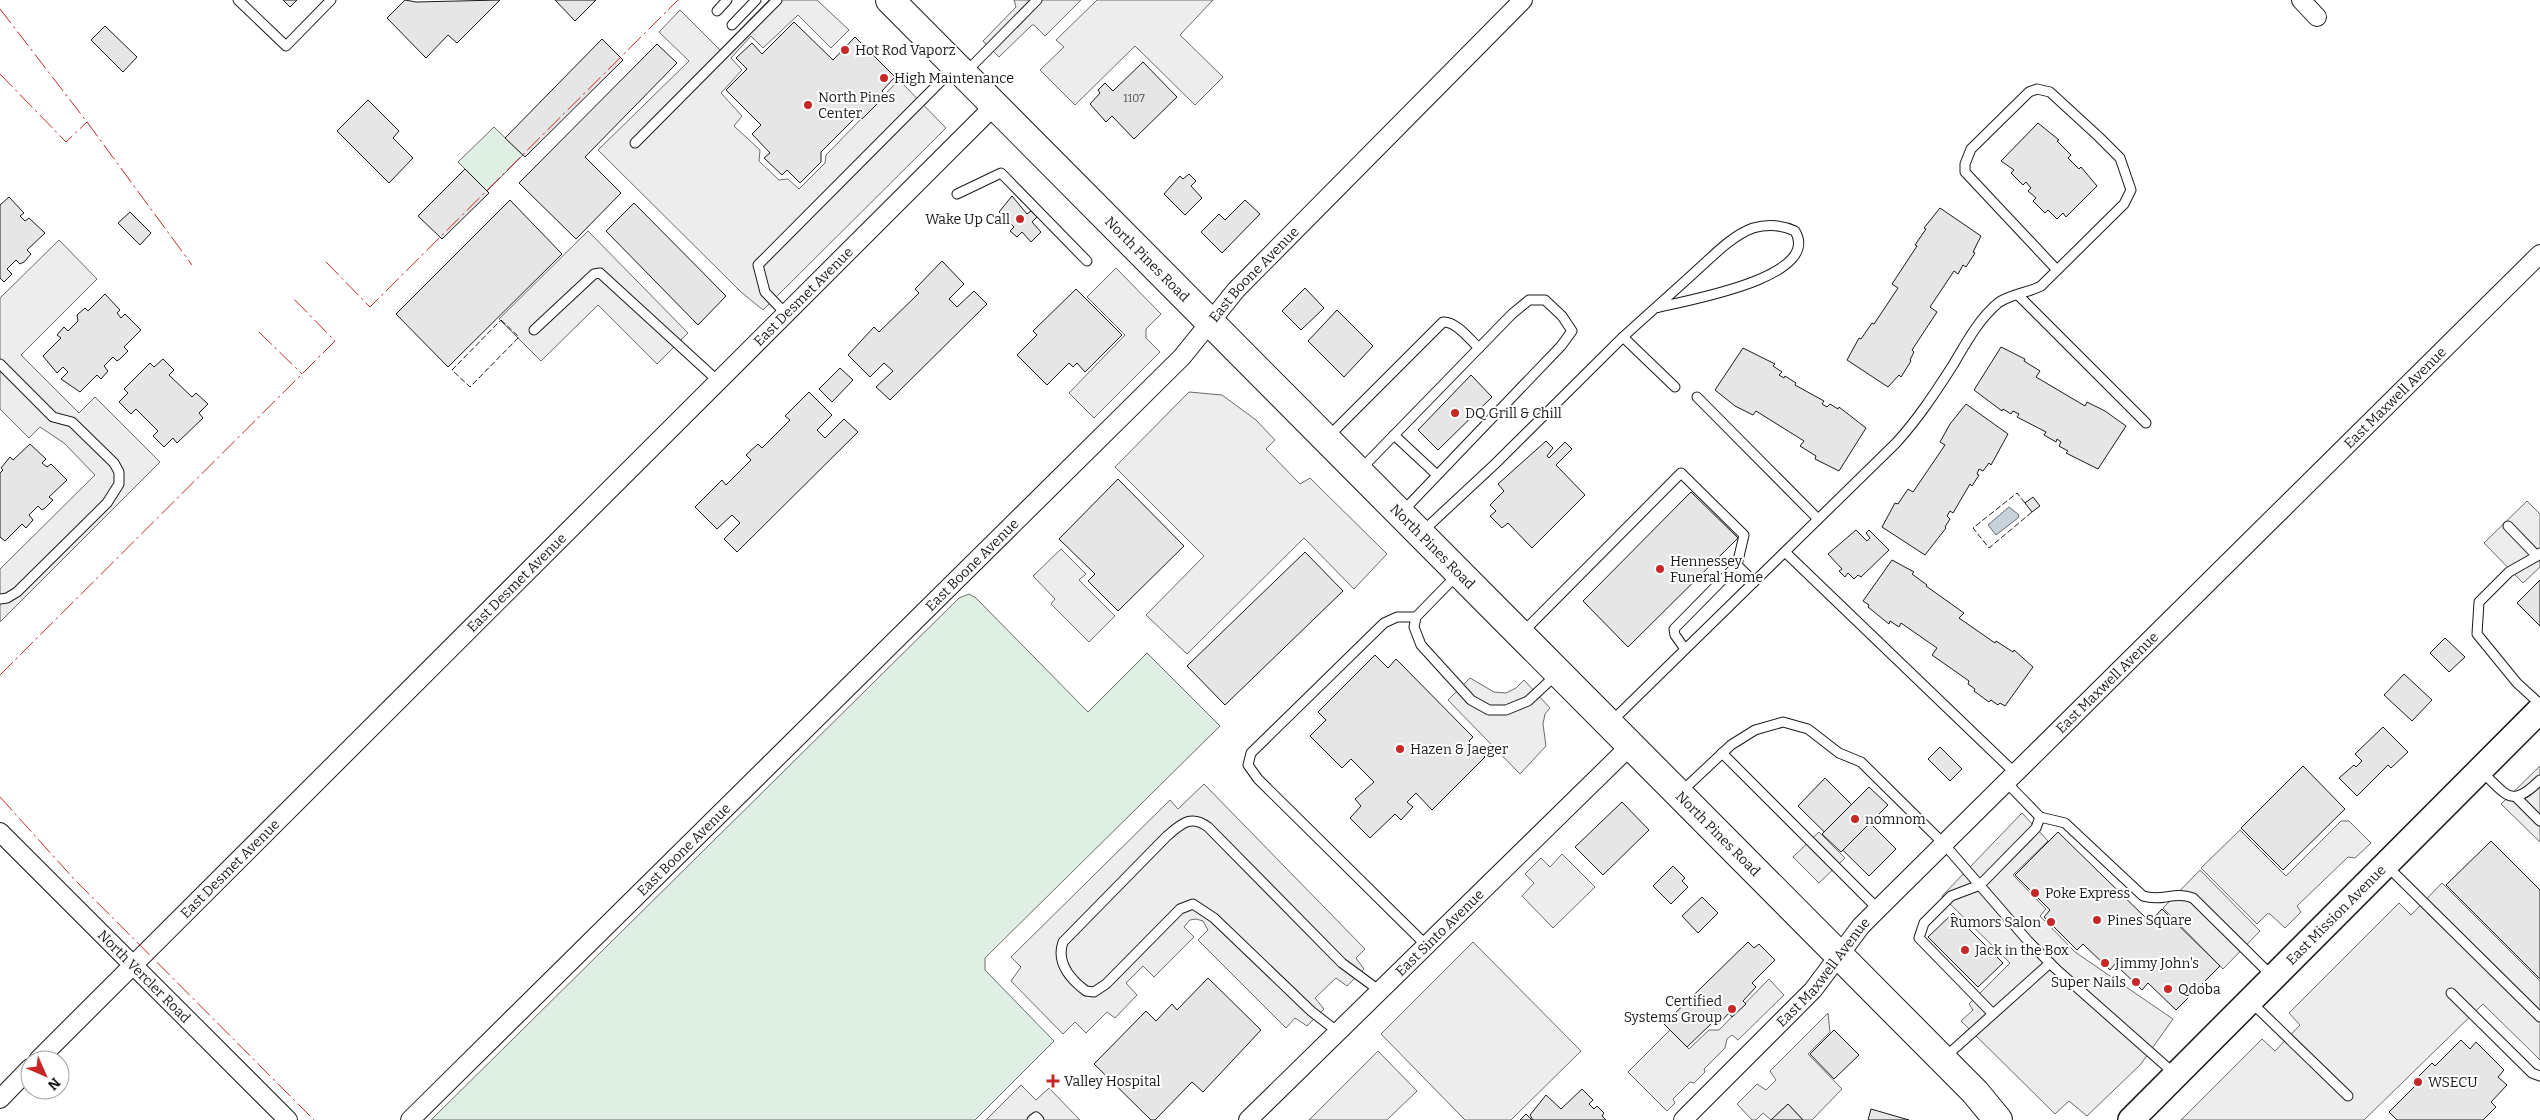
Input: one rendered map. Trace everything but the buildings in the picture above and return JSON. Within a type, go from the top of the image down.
[{"type":"main road","name":"North Pines Road","points":[[890,0],[1325,440],[1521,634],[1678,795],[1975,1092],[1998,1120]]},
{"type":"main road","name":"North Pines Road","points":[[1975,1092],[2017,1120]]},
{"type":"street","name":"East Boone Avenue","points":[[410,1120],[1175,364],[1210,324],[1236,290],[1523,0]]},
{"type":"street","points":[[2301,0],[2317,17]]},
{"type":"street","name":"East Desmet Avenue","points":[[48,1050],[995,105]]},
{"type":"street","name":"East Maxwell Avenue","points":[[1682,1120],[1813,990],[1861,926],[2540,254]]},
{"type":"street","name":"East Mission Avenue","points":[[2131,1120],[2540,710]]},
{"type":"street","name":"East Sinto Avenue","points":[[1248,1120],[1630,746]]},
{"type":"street","name":"North Vercler Road","points":[[0,832],[288,1120]]},
{"type":"street","points":[[0,1099],[20,1078]]},
{"type":"lane","points":[[238,0],[286,46],[331,0]]},
{"type":"lane","points":[[717,10],[727,0]]},
{"type":"lane","points":[[732,25],[756,0]]},
{"type":"lane","points":[[635,143],[778,0]]},
{"type":"lane","points":[[786,314],[765,292],[758,265],[1031,2]]},
{"type":"lane","points":[[1609,724],[1818,520],[1913,424],[1980,321],[2000,301],[2030,292],[2041,286],[2124,204],[2131,190],[2120,158],[2099,136],[2050,92],[2037,89],[2029,92],[1971,149],[1965,164],[1965,172],[2057,270]]},
{"type":"lane","points":[[958,194],[1002,173],[1087,261]]},
{"type":"lane","points":[[1420,534],[1495,464],[1623,337],[1655,308],[1719,250],[1738,236],[1754,228],[1772,225],[1786,227],[1794,231],[1799,239],[1800,247],[1795,256],[1785,265],[1767,276],[1734,289],[1655,308]]},
{"type":"lane","points":[[534,330],[594,274],[600,273],[718,381]]},
{"type":"lane","points":[[2018,295],[2146,423]]},
{"type":"lane","points":[[1358,472],[1479,348],[1529,300],[1545,300],[1562,316],[1572,331],[1561,346],[1400,514]]},
{"type":"lane","points":[[1325,440],[1443,322],[1448,322],[1456,327],[1479,348]]},
{"type":"lane","points":[[1623,337],[1675,387]]},
{"type":"lane","points":[[0,364],[53,418],[72,422],[114,463],[119,472],[119,484],[107,503],[17,592],[7,598],[0,599]]},
{"type":"lane","points":[[1697,397],[1818,520]]},
{"type":"lane","points":[[1394,435],[1437,475]]},
{"type":"lane","points":[[1521,634],[1681,473],[1744,535],[1737,565],[1674,629],[1675,635],[1685,649]]},
{"type":"lane","points":[[2508,526],[2539,554],[2509,572],[2479,602],[2477,634],[2517,683],[2540,704]]},
{"type":"lane","points":[[1785,552],[2010,778],[2040,817],[2065,823],[2143,896],[2156,900],[2180,894],[2193,898],[2273,977]]},
{"type":"lane","points":[[1737,565],[1754,582]]},
{"type":"lane","points":[[1459,573],[1416,617],[1414,627],[1422,645],[1471,700],[1488,710],[1506,710],[1528,701],[1558,673]]},
{"type":"lane","points":[[1416,617],[1397,617],[1384,623],[1251,753],[1248,766],[1258,779],[1426,945]]},
{"type":"lane","points":[[1678,795],[1722,753],[1755,730],[1783,722],[1808,729],[1839,753],[1861,762],[1944,844],[2050,963],[2176,1075]]},
{"type":"lane","points":[[1722,753],[1878,909]]},
{"type":"lane","points":[[2480,770],[2507,795],[2517,798],[2540,821]]},
{"type":"lane","points":[[2517,798],[2526,794],[2540,780]]},
{"type":"lane","points":[[1993,1014],[1919,938],[1924,922],[1951,896],[1980,885],[2036,828],[2040,817]]},
{"type":"lane","points":[[1338,1032],[1311,1012],[1214,918],[1193,904],[1180,909],[1106,984],[1094,992],[1086,991],[1070,976],[1063,965],[1060,950],[1063,942],[1167,836],[1182,823],[1192,820],[1200,821],[1342,963],[1380,990]]},
{"type":"lane","points":[[2386,865],[2540,1017]]},
{"type":"lane","points":[[1942,1059],[2050,963]]},
{"type":"lane","points":[[2451,994],[2532,1073],[2540,1076]]},
{"type":"lane","points":[[2250,1001],[2348,1096]]},
{"type":"lane","points":[[1032,1120],[1036,1117],[1039,1120]]},
{"type":"green space","points":[[494,127],[523,155],[487,191],[458,162]]},
{"type":"green space","points":[[969,594],[976,598],[1088,712],[1147,653],[1220,726],[985,958],[985,970],[1054,1041],[975,1120],[431,1120],[959,598]]},
{"type":"shaded area","points":[[769,0],[817,0],[849,30],[831,48],[798,15],[763,48],[751,36],[731,58],[742,70],[721,93],[742,116],[734,126],[760,150],[759,161],[779,180],[788,179],[799,189],[825,163],[826,155],[899,80],[946,128],[763,310],[741,292],[598,150],[689,61],[659,32],[680,10],[720,50]]},
{"type":"shaded area","points":[[1014,0],[1081,0],[1045,36],[1032,25],[999,57],[983,41],[1016,7]]},
{"type":"shaded area","points":[[1097,0],[1213,0],[1180,35],[1223,77],[1195,105],[1135,46],[1075,105],[1040,70],[1064,47],[1056,40]]},
{"type":"shaded area","points":[[588,231],[688,333],[657,364],[598,305],[541,361],[499,319]]},
{"type":"shaded area","points":[[59,240],[97,279],[21,355],[79,413],[95,397],[160,462],[0,622],[0,569],[95,475],[64,443],[40,427],[29,438],[0,409],[0,298]]},
{"type":"shaded area","points":[[1116,268],[1161,314],[1146,329],[1146,338],[1160,352],[1094,418],[1069,393],[1125,335],[1087,297]]},
{"type":"shaded area","points":[[1189,392],[1222,395],[1256,420],[1275,440],[1266,449],[1300,484],[1310,478],[1387,554],[1354,589],[1304,538],[1187,654],[1146,615],[1204,556],[1115,467]]},
{"type":"shaded area","points":[[2527,501],[2540,514],[2540,567],[2523,583],[2484,543]]},
{"type":"shaded area","points":[[2009,507],[2019,515],[2018,518],[1996,535],[1988,525]]},
{"type":"shaded area","points":[[1061,549],[1086,574],[1079,580],[1115,616],[1089,642],[1051,604],[1055,599],[1033,576]]},
{"type":"shaded area","points":[[1470,678],[1494,692],[1506,693],[1516,688],[1524,680],[1550,708],[1545,714],[1543,724],[1546,746],[1520,774],[1448,700]]},
{"type":"shaded area","points":[[2540,766],[2540,842],[2501,804]]},
{"type":"shaded area","points":[[1204,784],[1365,949],[1356,958],[1364,969],[1347,986],[1336,978],[1315,998],[1324,1009],[1307,1026],[1295,1018],[1286,1028],[1198,940],[1208,930],[1203,921],[1190,920],[1184,927],[1194,937],[1154,977],[1143,966],[1126,983],[1137,995],[1115,1018],[1107,1012],[1086,1033],[1075,1022],[1063,1034],[1011,981],[1021,967],[1011,957],[1170,800],[1178,809]]},
{"type":"shaded area","points":[[2022,813],[2048,841],[2013,875],[2046,909],[2040,916],[2075,952],[2173,1019],[2141,1064],[2087,1116],[2069,1101],[2055,1114],[1961,1021],[1973,1010],[1969,1004],[2010,963],[1942,896]]},
{"type":"shaded area","points":[[2341,821],[2349,821],[2371,843],[2355,858],[2348,857],[2297,906],[2301,912],[2285,928],[2270,914],[2267,914],[2257,924],[2201,868],[2240,830],[2286,876]]},
{"type":"shaded area","points":[[1819,832],[1845,858],[1819,883],[1793,857]]},
{"type":"shaded area","points":[[1562,854],[1595,887],[1553,928],[1522,896],[1534,883],[1525,874],[1541,858],[1550,867]]},
{"type":"shaded area","points":[[2200,870],[2260,931],[2223,969],[2163,908]]},
{"type":"shaded area","points":[[2442,883],[2540,981],[2540,1060],[2483,1004],[2364,1120],[2181,1120],[2262,1039],[2275,1051],[2300,1025],[2289,1013],[2399,903],[2411,915]]},
{"type":"shaded area","points":[[1473,942],[1581,1051],[1511,1120],[1465,1120],[1381,1034]]},
{"type":"shaded area","points":[[1769,979],[1784,995],[1738,1040],[1732,1035],[1727,1039],[1725,1048],[1704,1069],[1705,1072],[1694,1083],[1690,1082],[1673,1099],[1675,1103],[1667,1111],[1628,1072],[1670,1030],[1689,1049],[1709,1030],[1719,1030]]},
{"type":"shaded area","points":[[1828,1013],[1830,1032],[1808,1054],[1842,1089],[1812,1120],[1803,1120],[1788,1104],[1771,1120],[1763,1113],[1756,1120],[1752,1120],[1737,1104],[1757,1084],[1766,1090],[1776,1080],[1770,1071]]},
{"type":"shaded area","points":[[1378,1051],[1417,1091],[1387,1120],[1309,1120]]},
{"type":"shaded area","points":[[1021,1085],[1036,1100],[1049,1088],[1080,1120],[986,1120]]},
{"type":"fence","points":[[501,320],[519,337],[470,387],[452,370],[501,320]]},
{"type":"fence","points":[[2025,503],[2017,493],[1973,528],[1989,548],[2032,512]]},
{"type":"power","points":[[326,262],[370,307],[678,0]]},
{"type":"power","points":[[0,9],[87,122],[192,265]]},
{"type":"power","points":[[0,74],[66,142],[87,122]]},
{"type":"power","points":[[0,675],[335,341],[292,297]]},
{"type":"power","points":[[259,332],[302,374]]},
{"type":"power","points":[[0,797],[74,879],[314,1120]]},
{"type":"place","name":"Hot Rod Vaporz","points":[[845,50]]},
{"type":"place","name":"High Maintenance","points":[[884,78]]},
{"type":"place","name":"North Pines Center","points":[[808,105]]},
{"type":"place","name":"Wake Up Call","points":[[1020,219]]},
{"type":"place","name":"DQ Grill & Chill","points":[[1455,413]]},
{"type":"place","name":"Hennessey Funeral Home","points":[[1660,569]]},
{"type":"place","name":"Hazen & Jaeger","points":[[1400,749]]},
{"type":"place","name":"nomnom","points":[[1855,819]]},
{"type":"place","name":"Poke Express","points":[[2035,893]]},
{"type":"place","name":"Pines Square","points":[[2097,920]]},
{"type":"place","name":"Rumors Salon","points":[[2051,922]]},
{"type":"place","name":"Jack in the Box","points":[[1965,950]]},
{"type":"place","name":"Jimmy John's","points":[[2105,963]]},
{"type":"place","name":"Super Nails","points":[[2136,982]]},
{"type":"place","name":"Qdoba","points":[[2168,989]]},
{"type":"place","name":"Certified Systems Group","points":[[1732,1009]]},
{"type":"place","name":"Valley Hospital","points":[[1053,1081]]},
{"type":"place","name":"WSECU","points":[[2418,1082]]}]
